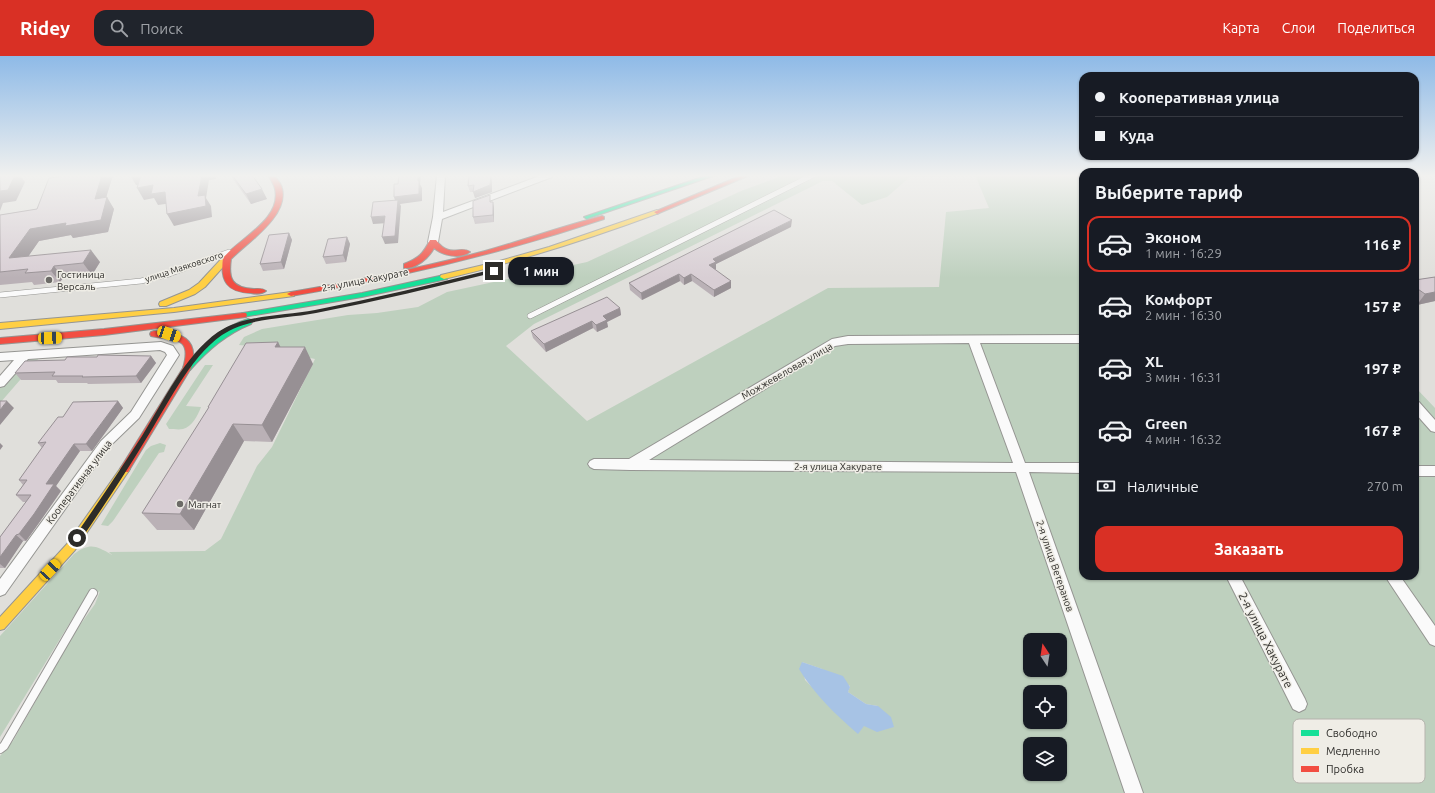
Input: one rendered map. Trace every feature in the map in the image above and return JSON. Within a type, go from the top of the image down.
[{"type":"main road","name":"улица Маяковского","points":[[230,255],[278,209]]},
{"type":"main road","points":[[46,322],[107,310],[278,292],[407,266],[462,253],[560,226],[610,209]]},
{"type":"main road","name":"2-я улица Хакурате","points":[[0,326],[156,312],[414,270],[516,245],[571,229],[629,209]]},
{"type":"main road","name":"2-я улица Хакурате","points":[[0,341],[275,314],[502,264],[575,242],[664,209]]},
{"type":"main road","points":[[407,266],[424,258],[434,242],[440,250],[450,253],[462,253]]},
{"type":"main road","points":[[230,255],[223,269],[224,277],[232,287],[244,292],[278,292]]},
{"type":"main road","points":[[158,305],[192,292],[202,285],[230,255]]},
{"type":"main road","points":[[0,624],[71,547],[119,478],[187,368],[207,345],[221,333],[236,326],[275,314]]},
{"type":"main road","points":[[143,335],[253,321]]},
{"type":"main road","points":[[35,338],[169,334],[180,338],[186,342],[189,347],[190,353],[187,368]]},
{"type":"street","points":[[434,242],[439,209]]},
{"type":"street","points":[[438,217],[458,209]]},
{"type":"street","name":"Можжевеловая улица","points":[[630,465],[832,343],[848,340],[1079,339]]},
{"type":"street","name":"2-я улица Ветеранов","points":[[973,340],[1021,468],[1134,793]]},
{"type":"street","name":"Кооперативная улица","points":[[0,590],[105,444],[135,415],[173,355],[169,349],[161,346],[25,355]]},
{"type":"street","points":[[0,356],[25,355]]},
{"type":"street","points":[[0,383],[25,355]]},
{"type":"street","points":[[1419,410],[1435,428]]},
{"type":"street","name":"2-я улица Хакурате","points":[[594,464],[1079,468]]},
{"type":"street","points":[[1419,471],[1435,471]]},
{"type":"street","name":"2-я улица Хакурате","points":[[1235,580],[1300,704]]},
{"type":"street","points":[[1395,580],[1435,639]]},
{"type":"lane","points":[[530,316],[744,209]]},
{"type":"lane","name":"улица Маяковского","points":[[0,295],[141,281],[230,255]]},
{"type":"lane","points":[[0,749],[4,746],[93,593]]},
{"type":"green space","points":[[701,209],[766,209],[534,324],[506,346],[587,421],[828,288],[939,287],[946,212],[974,209],[1079,209],[1079,580],[1419,580],[1419,391],[1435,408],[1435,793],[0,793],[0,756],[13,741],[75,632],[95,604],[100,591],[74,616],[0,737],[0,636],[74,554],[84,548],[97,547],[112,555],[109,552],[205,551],[221,539],[257,466],[272,447],[315,359],[259,347],[239,345],[244,337],[262,329],[348,315],[377,313],[418,307],[447,292],[587,262]],"holes":[[[802,662],[822,669],[850,686],[848,692],[866,704],[878,706],[858,733],[805,680]]]},
{"type":"green space","points":[[40,357],[0,403],[0,385],[24,359]]},
{"type":"green space","points":[[205,365],[213,365],[186,406],[201,407],[196,417],[186,428],[169,429],[166,424]]},
{"type":"green space","points":[[160,443],[166,445],[164,452],[159,453],[113,521],[108,526],[101,525],[146,450],[151,446]]},
{"type":"water","points":[[802,662],[843,676],[850,687],[848,692],[866,704],[878,706],[891,717],[894,727],[877,732],[864,726],[858,734],[818,696],[811,687],[799,669]]},
{"type":"building","points":[[35,209],[104,209],[101,220],[65,226],[66,223],[30,229],[9,258],[91,250],[83,263],[54,266],[51,271],[25,273],[28,269],[0,272],[0,215]]},
{"type":"building","points":[[167,209],[189,209],[167,214]]},
{"type":"building","points":[[372,209],[397,209],[395,236],[382,237],[385,216],[371,217]]},
{"type":"building","points":[[473,209],[493,209],[493,215],[473,217]]},
{"type":"building","points":[[774,210],[792,220],[713,259],[716,262],[709,265],[731,281],[714,290],[691,274],[684,278],[679,274],[641,293],[629,283]]},
{"type":"building","points":[[289,233],[281,262],[260,264],[269,235]]},
{"type":"building","points":[[347,237],[343,255],[323,257],[328,239]]},
{"type":"building","points":[[1435,277],[1435,292],[1425,294],[1419,290],[1419,279]]},
{"type":"building","points":[[607,297],[620,308],[603,316],[607,320],[596,325],[592,321],[544,344],[531,331]]},
{"type":"building","points":[[278,342],[275,347],[305,347],[262,425],[233,424],[180,514],[142,513],[209,407],[246,343]]},
{"type":"building","points":[[98,355],[151,356],[136,376],[82,377],[83,376],[52,376],[55,372],[15,373],[25,361],[65,360],[67,357],[97,357]]},
{"type":"building","points":[[0,401],[7,401],[0,410]]},
{"type":"building","points":[[118,401],[86,444],[74,444],[46,484],[54,484],[34,514],[0,557],[0,537],[31,495],[16,495],[27,480],[19,480],[46,442],[38,443],[58,417],[63,417],[73,402]]},
{"type":"traffic: fast","points":[[587,217],[610,209]]},
{"type":"traffic: fast","points":[[243,315],[362,295],[444,277]]},
{"type":"traffic: fast","points":[[187,368],[214,340],[230,330],[248,322]]},
{"type":"traffic: slow","points":[[444,277],[498,264],[552,248],[657,212]]},
{"type":"traffic: slow","points":[[163,304],[192,292],[202,285],[227,258]]},
{"type":"traffic: slow","points":[[0,326],[174,310],[291,294]]},
{"type":"traffic: slow","points":[[0,625],[71,547],[125,469]]},
{"type":"traffic: jam","points":[[227,258],[258,231],[276,209]]},
{"type":"traffic: jam","points":[[657,212],[663,209]]},
{"type":"traffic: jam","points":[[291,294],[370,280],[487,253],[602,218]]},
{"type":"traffic: jam","points":[[407,266],[423,257],[429,251],[433,242],[440,249],[448,253],[466,252]]},
{"type":"traffic: jam","points":[[227,258],[226,276],[232,286],[238,289],[262,291]]},
{"type":"traffic: jam","points":[[0,341],[104,332],[243,315]]},
{"type":"traffic: jam","points":[[154,334],[170,335],[185,342],[190,352],[187,368]]},
{"type":"traffic: jam","points":[[125,469],[187,368]]},
{"type":"place","name":"Гостиница Версаль","points":[[49,280]]},
{"type":"place","name":"Магнат","points":[[180,504]]},
{"type":"route","points":[[77,538],[119,478],[187,368],[207,345],[221,333],[236,326],[253,321],[308,313],[388,297],[451,283],[494,271]]}]
